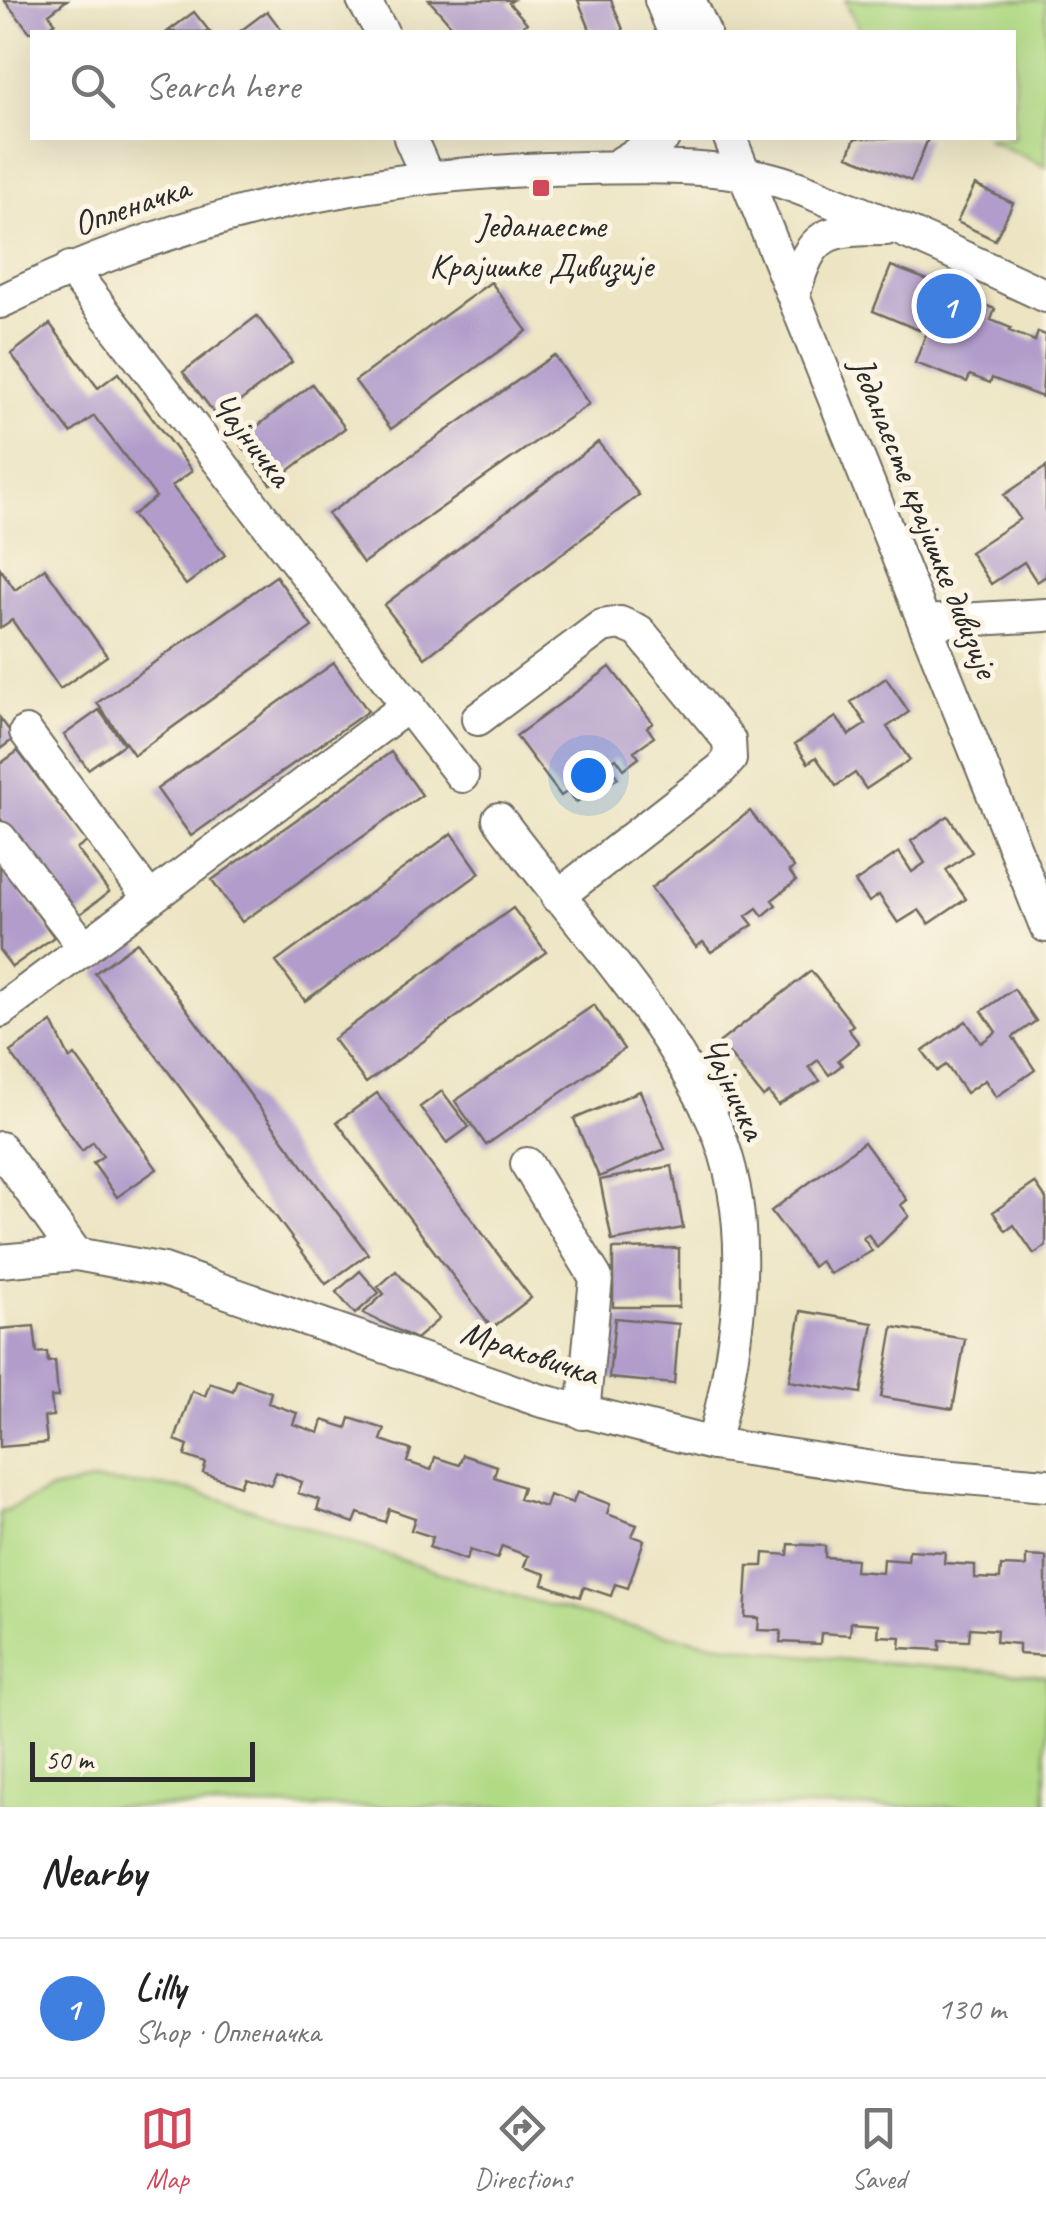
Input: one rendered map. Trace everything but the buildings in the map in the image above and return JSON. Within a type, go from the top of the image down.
[{"type":"street","points":[[363,0],[381,30]]},
{"type":"street","points":[[661,0],[673,30]]},
{"type":"street","points":[[689,0],[703,30]]},
{"type":"street","points":[[411,140],[427,176]]},
{"type":"street","points":[[614,168],[660,140]]},
{"type":"street","name":"Једанаесте крајишке дивизије","points":[[731,140],[1046,926]]},
{"type":"street","name":"Опленачка","points":[[0,302],[70,268],[178,228],[272,202],[427,176],[614,168],[744,174],[784,183],[900,228],[1046,296]]},
{"type":"street","points":[[794,293],[807,252],[823,235],[900,228]]},
{"type":"street","name":"Чајничка","points":[[70,268],[462,776]]},
{"type":"street","points":[[924,622],[1046,615]]},
{"type":"street","points":[[478,719],[602,626],[620,622],[639,630],[729,740],[730,759],[721,769],[557,896]]},
{"type":"street","points":[[6,995],[85,948],[409,705]]},
{"type":"street","points":[[26,732],[150,898]]},
{"type":"street","name":"Чајничка","points":[[499,820],[688,1072],[727,1160],[740,1250],[738,1298],[730,1375],[712,1444]]},
{"type":"street","points":[[0,838],[85,948]]},
{"type":"street","points":[[0,1148],[76,1254]]},
{"type":"street","points":[[527,1164],[596,1278],[582,1412]]},
{"type":"street","name":"Мраковичка","points":[[0,1261],[76,1254],[192,1278],[582,1412],[712,1444],[907,1473],[1046,1485]]},
{"type":"green space","points":[[845,0],[1046,0],[1046,167],[989,140],[1016,140],[1016,30],[860,30]]},
{"type":"green space","points":[[95,1481],[179,1488],[499,1591],[670,1635],[810,1656],[1046,1676],[1046,1807],[0,1807],[0,1513],[51,1490]]},
{"type":"place","name":"Једанаесте Крајишке Дивизије","points":[[541,188]]},
{"type":"place","name":"Lilly","points":[[949,306]]}]
